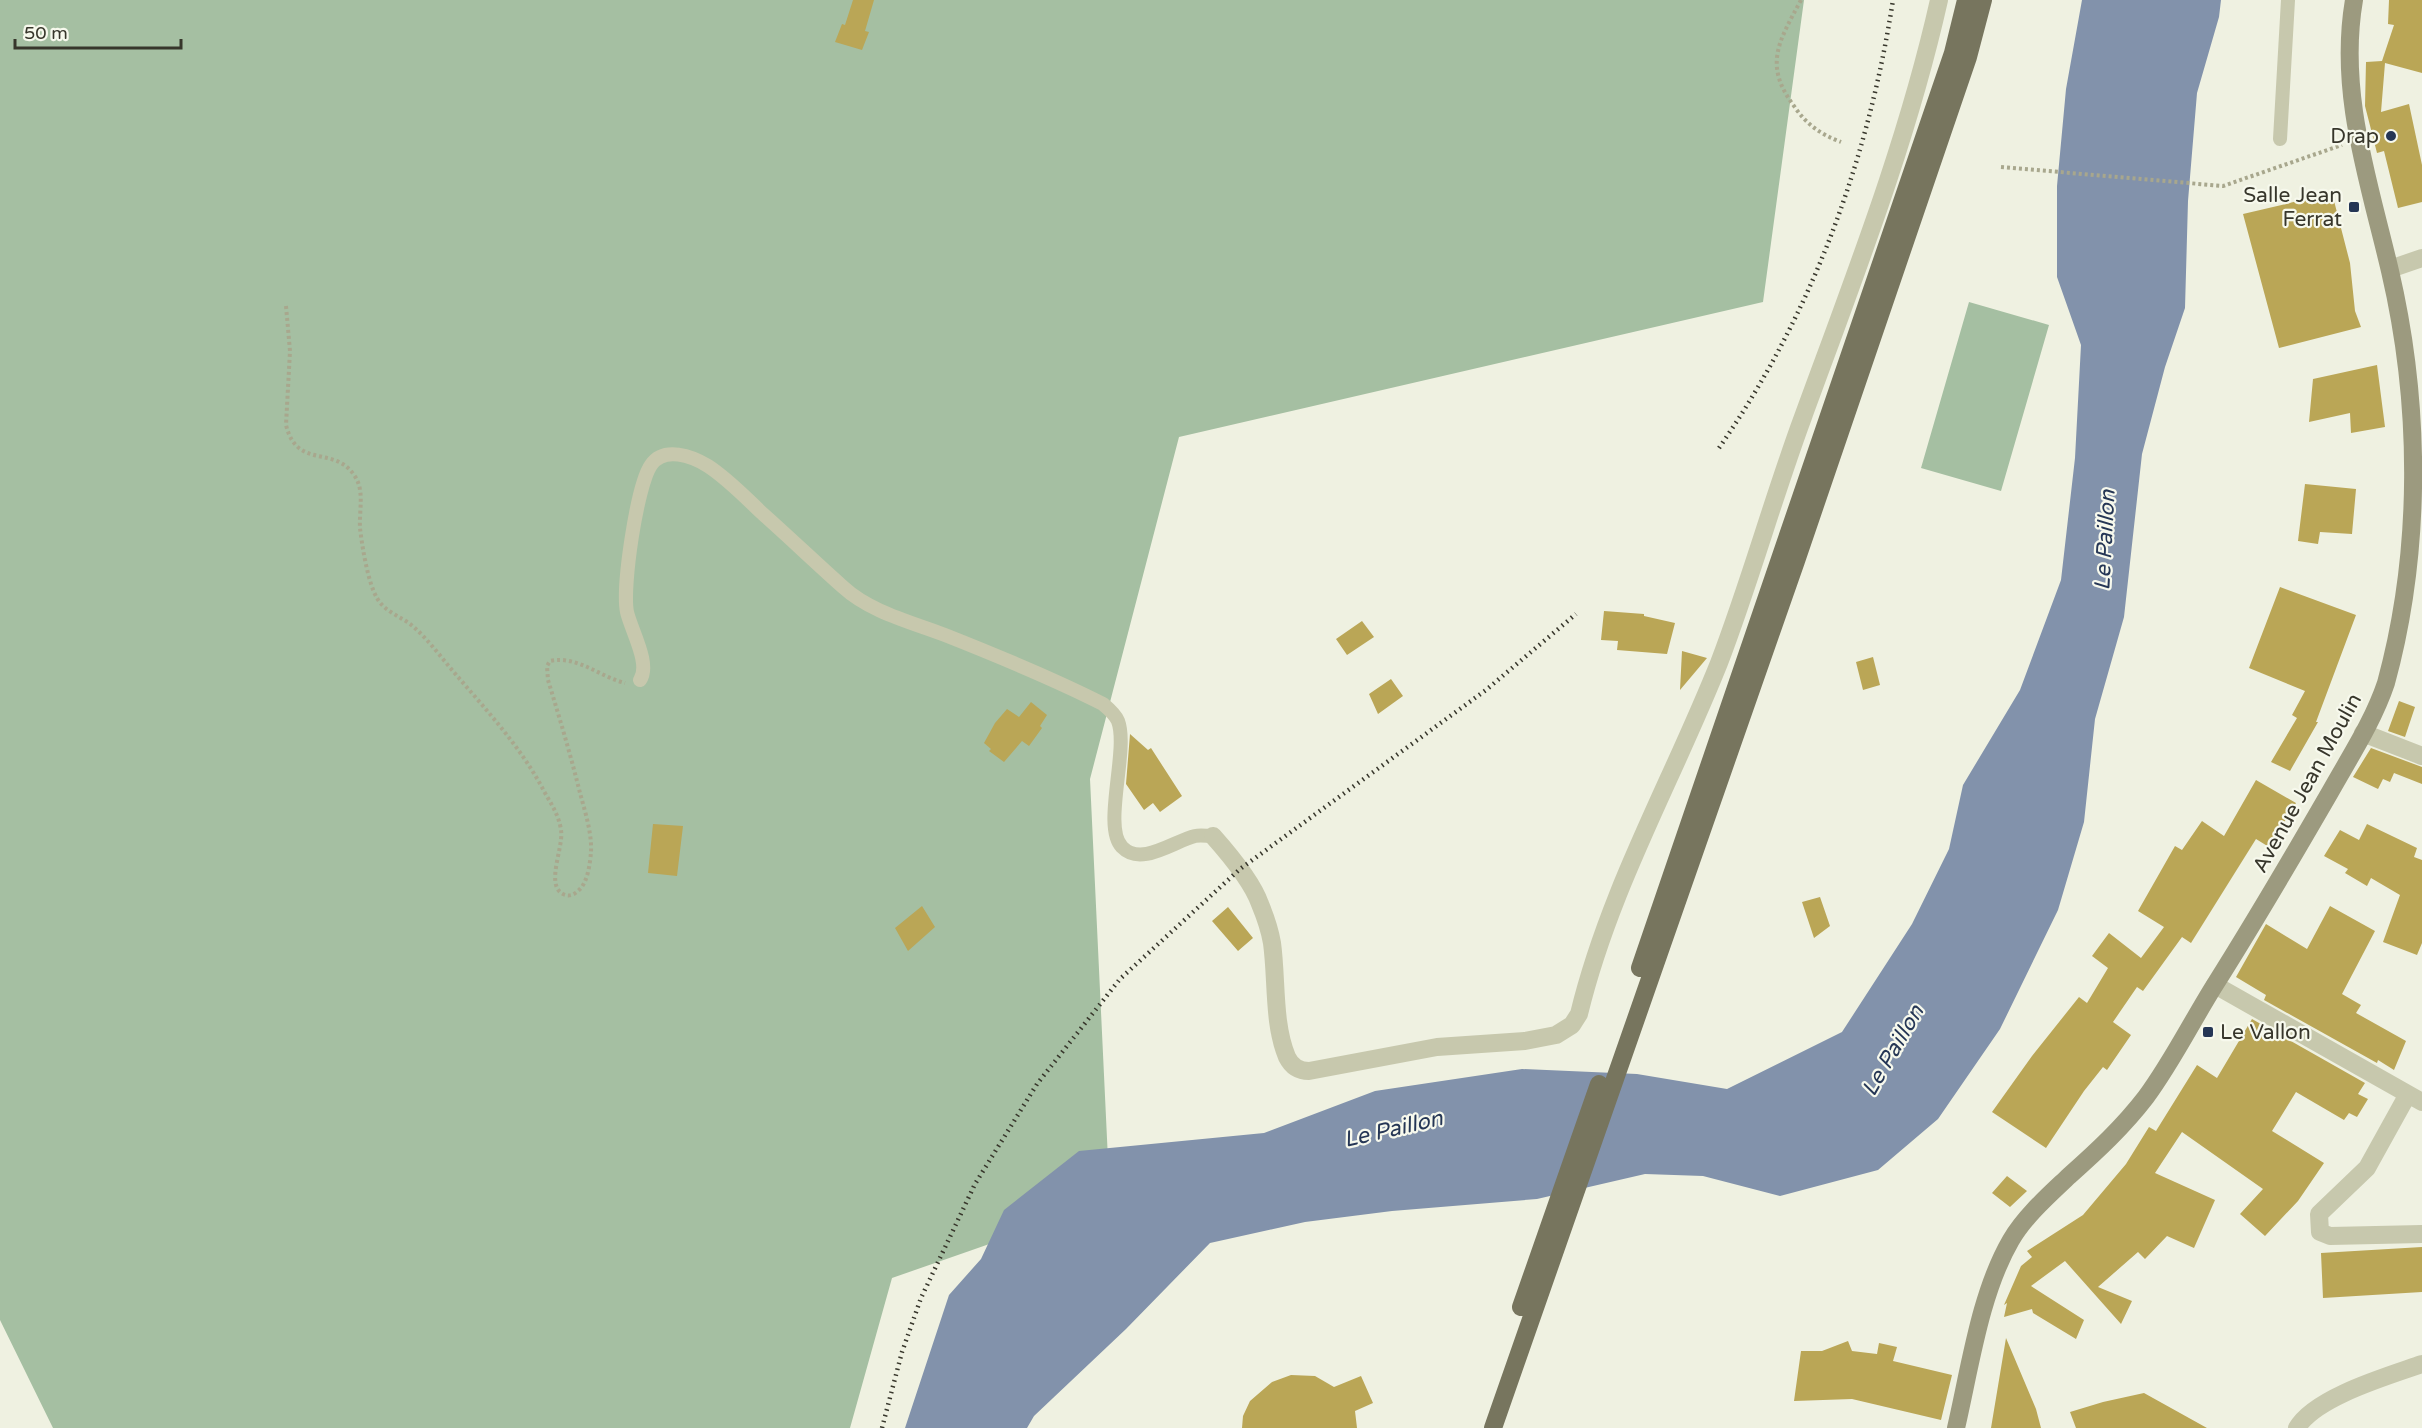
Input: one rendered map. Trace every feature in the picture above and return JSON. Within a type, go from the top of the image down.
[{"type":"main road","points":[[1637,996],[1949,65],[1966,0]]},
{"type":"main road","points":[[1480,1428],[1558,1221],[1807,527],[1968,57],[1983,0]]},
{"type":"main road","points":[[1493,1428],[1558,1221]]},
{"type":"street","points":[[1213,836],[1240,869],[1260,901],[1272,942],[1279,1019],[1287,1056],[1292,1065],[1300,1071],[1437,1047],[1525,1041],[1556,1035],[1572,1025],[1579,1014],[1600,938],[1617,893],[1722,652],[1873,224],[1916,89],[1939,0]]},
{"type":"street","name":"Avenue Jean Moulin","points":[[1956,1428],[1988,1293],[1998,1265],[2013,1236],[2047,1198],[2117,1132],[2148,1094],[2295,854],[2363,734],[2385,685],[2399,634],[2414,535],[2413,414],[2406,347],[2390,269],[2357,139],[2350,85],[2354,0]]},
{"type":"street","points":[[2390,269],[2422,258]]},
{"type":"street","points":[[2363,734],[2422,756]]},
{"type":"street","points":[[2215,985],[2415,1098],[2367,1168],[2319,1214],[2320,1232],[2330,1236],[2422,1234]]},
{"type":"street","points":[[2297,1428],[2325,1404],[2356,1387],[2422,1364]]},
{"type":"lane","points":[[2280,139],[2288,0]]},
{"type":"lane","points":[[640,680],[644,675],[644,666],[631,629],[624,595],[638,505],[650,466],[659,456],[673,454],[686,456],[707,466],[740,493],[846,590],[871,607],[1000,657],[1079,692],[1109,709],[1119,722],[1120,747],[1115,833],[1121,847],[1133,854],[1147,854],[1197,836],[1213,836]]},
{"type":"path","points":[[1801,0],[1780,40],[1776,67],[1778,82],[1802,119],[1812,128],[1841,142]]},
{"type":"path","points":[[2001,167],[2223,186],[2357,139]]},
{"type":"path","points":[[286,306],[290,351],[286,425],[289,435],[306,453],[314,456],[327,456],[354,474],[361,489],[360,528],[377,599],[388,611],[415,627],[492,715],[542,787],[558,817],[562,833],[554,882],[560,892],[567,896],[581,888],[588,873],[591,851],[587,820],[547,666],[550,660],[558,659],[582,664],[615,681],[626,683],[640,680]]},
{"type":"green space","points":[[0,0],[1804,0],[1763,302],[1179,437],[1090,779],[1110,1202],[892,1278],[850,1428],[53,1428],[0,1320]]},
{"type":"green space","points":[[1969,302],[2049,325],[2001,491],[1921,468]]},
{"type":"water","name":"Le Paillon","points":[[2082,0],[2221,0],[2219,17],[2197,93],[2188,201],[2185,308],[2165,367],[2142,454],[2124,617],[2095,719],[2084,822],[2058,910],[2000,1029],[1938,1119],[1878,1170],[1780,1196],[1703,1176],[1645,1174],[1537,1199],[1392,1211],[1305,1222],[1210,1243],[1126,1329],[1034,1416],[1027,1428],[905,1428],[949,1295],[981,1259],[1004,1210],[1079,1151],[1264,1133],[1375,1091],[1522,1069],[1637,1074],[1727,1089],[1842,1032],[1912,924],[1949,849],[1963,785],[2020,690],[2061,580],[2075,458],[2081,345],[2057,277],[2057,186],[2066,89]]},
{"type":"building","points":[[853,0],[874,0],[865,31],[869,32],[862,50],[835,42],[842,24],[845,25]]},
{"type":"building","points":[[2389,0],[2422,0],[2422,73],[2385,63],[2381,112],[2409,104],[2422,165],[2422,202],[2398,208],[2384,151],[2377,153],[2365,106],[2366,62],[2382,61],[2394,25],[2388,24]]},
{"type":"building","points":[[2332,193],[2350,263],[2355,311],[2361,327],[2279,348],[2243,214]]},
{"type":"building","points":[[2377,365],[2385,427],[2351,433],[2350,413],[2309,422],[2313,379]]},
{"type":"building","points":[[2305,484],[2356,489],[2352,534],[2320,532],[2318,544],[2298,541]]},
{"type":"building","points":[[2280,587],[2356,615],[2316,722],[2318,722],[2290,771],[2271,762],[2297,718],[2292,715],[2305,691],[2249,668]]},
{"type":"building","points":[[1604,611],[1644,614],[1644,616],[1675,623],[1667,654],[1617,650],[1618,641],[1601,640]]},
{"type":"building","points":[[1362,621],[1374,637],[1347,655],[1336,639]]},
{"type":"building","points":[[1682,651],[1707,658],[1680,690]]},
{"type":"building","points":[[1873,657],[1880,685],[1863,690],[1856,662]]},
{"type":"building","points":[[1391,679],[1403,696],[1378,714],[1369,694]]},
{"type":"building","points":[[2399,701],[2415,707],[2405,737],[2388,731]]},
{"type":"building","points":[[1031,702],[1047,715],[1040,726],[1042,728],[1029,746],[1022,741],[1004,762],[989,751],[991,749],[984,743],[995,723],[1007,709],[1019,717]]},
{"type":"building","points":[[1130,734],[1148,750],[1151,748],[1182,796],[1160,812],[1153,803],[1144,810],[1126,784]]},
{"type":"building","points":[[2371,748],[2422,767],[2422,784],[2394,773],[2390,782],[2383,779],[2378,789],[2353,777]]},
{"type":"building","points":[[2256,780],[2296,803],[2269,847],[2256,839],[2191,943],[2182,937],[2143,991],[2137,987],[2113,1022],[2131,1035],[2107,1070],[2103,1067],[2084,1091],[2046,1148],[1992,1112],[2032,1056],[2079,997],[2087,1003],[2108,968],[2092,956],[2109,933],[2141,958],[2164,927],[2138,911],[2175,846],[2182,850],[2202,821],[2224,836]]},
{"type":"building","points":[[653,824],[683,826],[677,876],[648,873]]},
{"type":"building","points":[[2367,824],[2417,848],[2414,857],[2422,860],[2422,943],[2417,955],[2383,942],[2400,895],[2371,878],[2367,886],[2345,873],[2348,869],[2324,856],[2340,830],[2359,840]]},
{"type":"building","points":[[1820,897],[1830,926],[1814,938],[1802,902]]},
{"type":"building","points":[[922,906],[935,927],[908,951],[895,928]]},
{"type":"building","points":[[2330,906],[2375,931],[2342,994],[2361,1005],[2356,1013],[2406,1041],[2394,1070],[2378,1060],[2377,1063],[2264,1000],[2266,995],[2236,977],[2266,924],[2307,949]]},
{"type":"building","points":[[1228,907],[1253,938],[1238,951],[1212,921]]},
{"type":"building","points":[[2252,1019],[2365,1083],[2358,1094],[2368,1099],[2357,1117],[2349,1113],[2344,1120],[2296,1092],[2272,1131],[2324,1163],[2298,1201],[2265,1236],[2240,1214],[2263,1189],[2182,1132],[2155,1173],[2215,1200],[2194,1248],[2167,1236],[2145,1259],[2138,1252],[2098,1287],[2132,1301],[2121,1324],[2065,1261],[2031,1286],[2084,1320],[2076,1339],[2033,1313],[2032,1309],[2004,1317],[2007,1303],[2004,1305],[2021,1266],[2032,1257],[2027,1251],[2083,1215],[2126,1164],[2149,1127],[2156,1131],[2197,1065],[2217,1078]]},
{"type":"building","points":[[2007,1176],[2027,1191],[2010,1207],[1992,1193]]},
{"type":"building","points":[[2422,1247],[2422,1292],[2323,1298],[2321,1253]]},
{"type":"building","points":[[2006,1338],[2036,1409],[2041,1428],[1991,1428]]},
{"type":"building","points":[[1848,1341],[1852,1351],[1877,1354],[1879,1343],[1897,1347],[1893,1361],[1952,1375],[1941,1420],[1852,1399],[1794,1401],[1801,1351],[1822,1351]]},
{"type":"building","points":[[1291,1375],[1315,1376],[1334,1387],[1361,1376],[1373,1403],[1355,1411],[1357,1428],[1242,1428],[1243,1416],[1250,1401],[1272,1382]]},
{"type":"building","points":[[2144,1393],[2207,1428],[2076,1428],[2070,1412]]},
{"type":"railway","points":[[1719,448],[1752,397],[1782,344],[1832,234],[1868,119],[1893,0]]},
{"type":"railway","points":[[882,1428],[902,1352],[921,1298],[975,1184],[1037,1084],[1120,979],[1240,869],[1486,690],[1576,614]]},
{"type":"place","name":"Drap","points":[[2391,136]]},
{"type":"place","name":"Salle Jean Ferrat","points":[[2354,207]]},
{"type":"place","name":"Le Vallon","points":[[2208,1032]]}]
